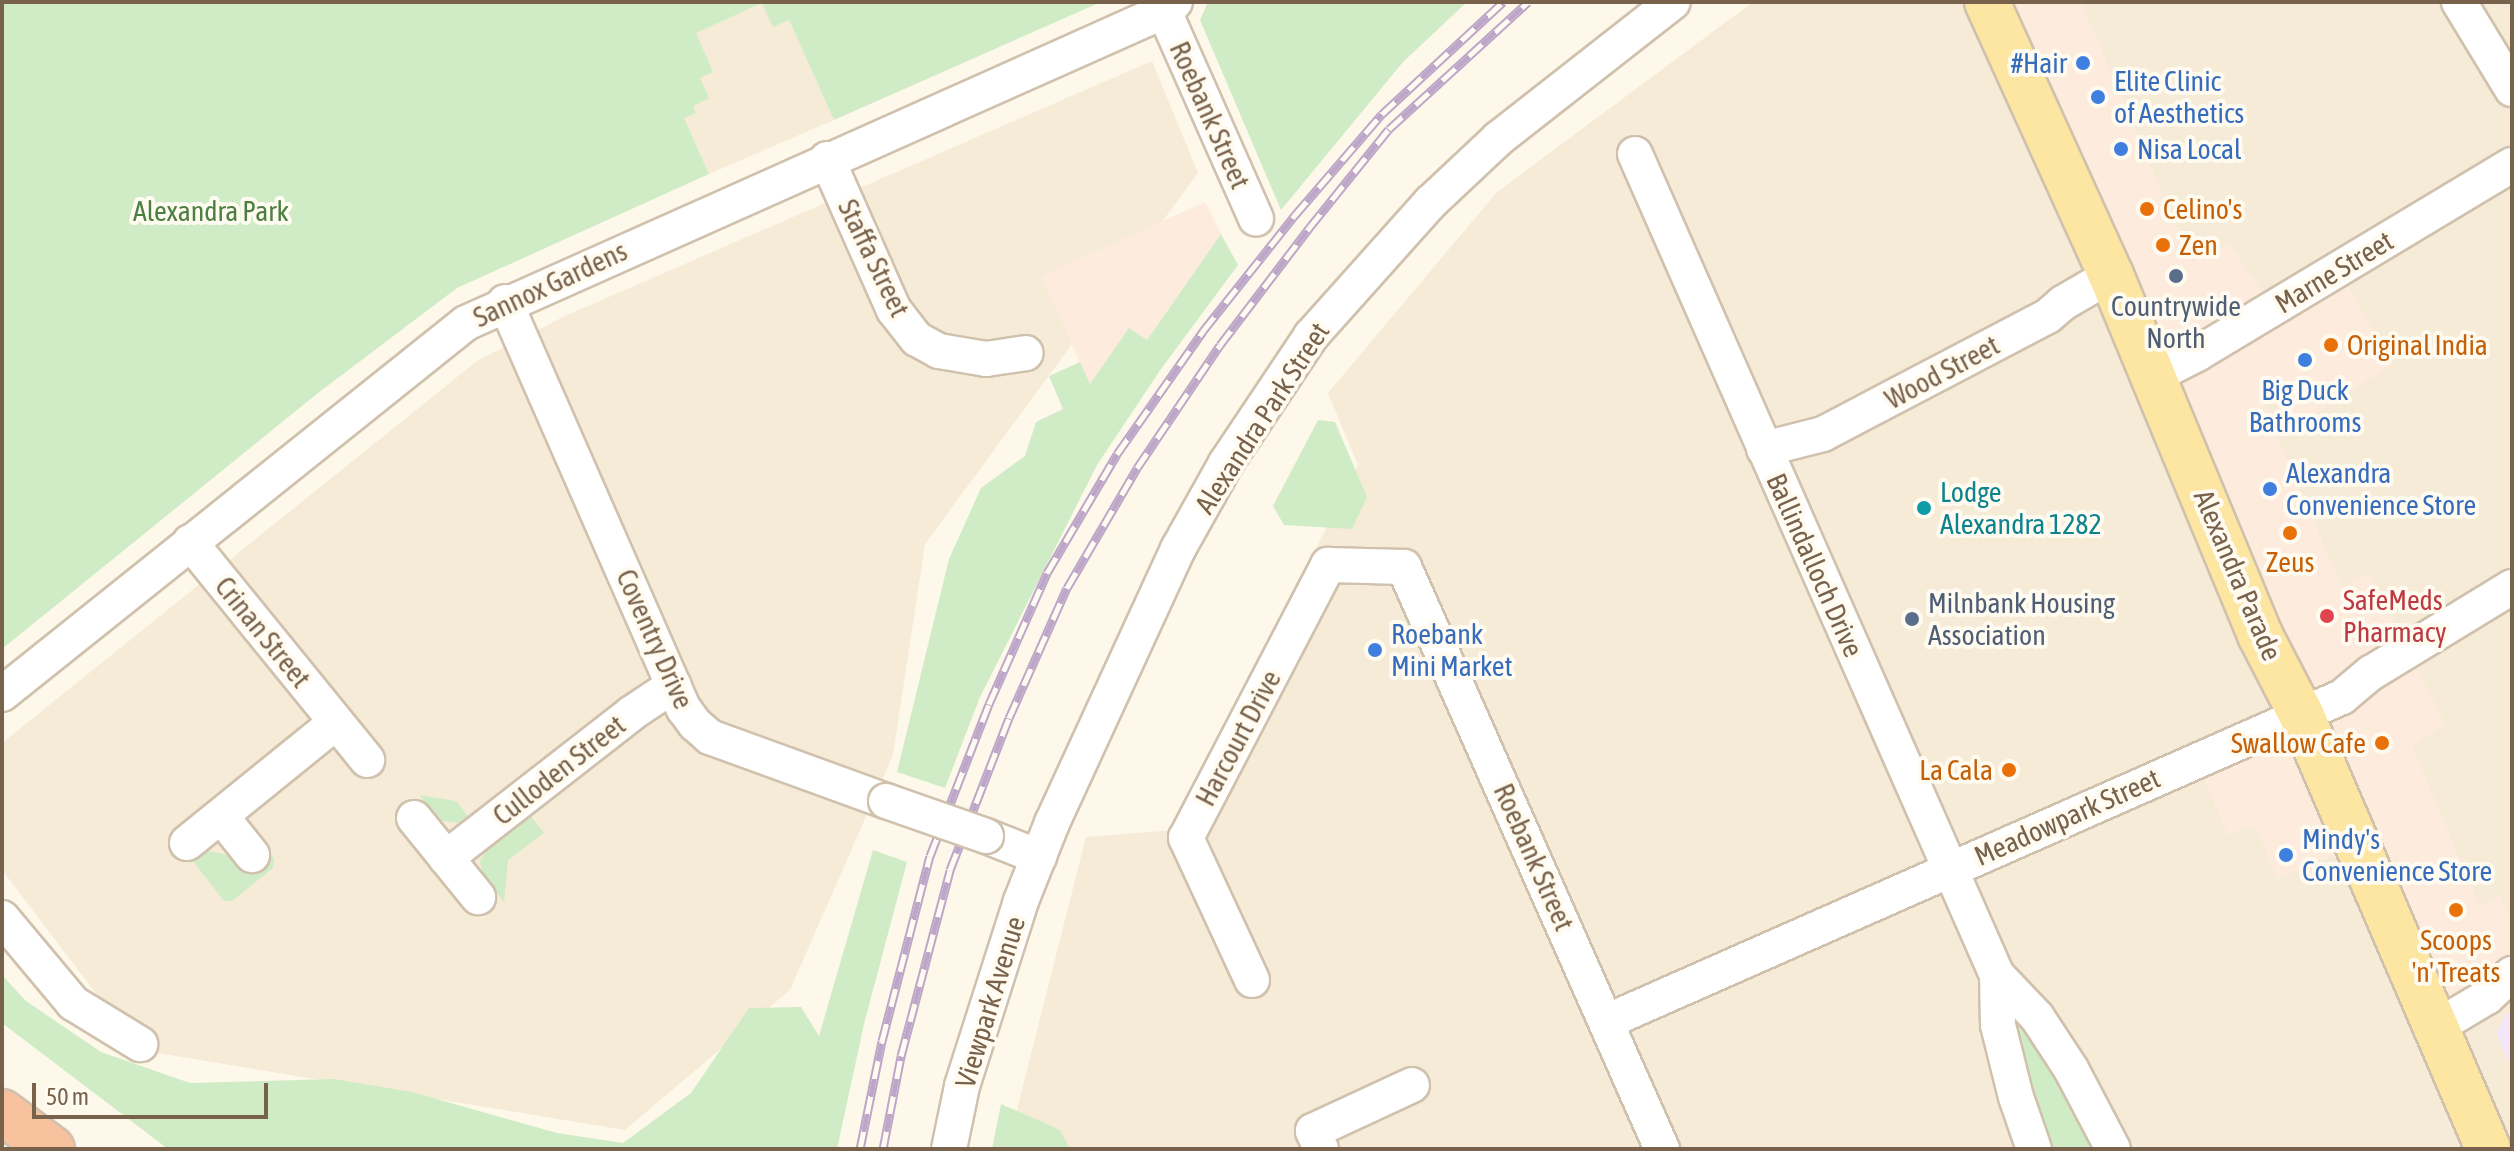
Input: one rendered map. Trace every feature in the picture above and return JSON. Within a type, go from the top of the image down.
[{"type":"highway","points":[[2,1112],[52,1149]]},
{"type":"main road","name":"Alexandra Parade","points":[[1987,2],[2111,275],[2260,635],[2301,714],[2438,1026],[2488,1149]]},
{"type":"street","name":"Alexandra Park Street","points":[[1039,857],[1115,682],[1178,549],[1226,463],[1311,336],[1431,202],[1498,139],[1673,2]]},
{"type":"street","points":[[2459,2],[2512,89]]},
{"type":"street","name":"Sannox Gardens","points":[[2,694],[466,323],[505,302],[1170,7]]},
{"type":"street","name":"Roebank Street","points":[[1170,7],[1256,219]]},
{"type":"street","name":"Ballindalloch Drive","points":[[1635,154],[1997,975],[2037,1017],[2113,1149]]},
{"type":"street","name":"Staffa Street","points":[[827,159],[894,310],[917,339],[939,351],[986,359],[1026,353]]},
{"type":"street","name":"Marne Street","points":[[2154,376],[2197,354],[2512,165]]},
{"type":"street","name":"Wood Street","points":[[1764,449],[1823,434],[2048,316],[2063,303],[2111,275]]},
{"type":"street","name":"Coventry Drive","points":[[505,302],[684,709],[710,737],[1039,857]]},
{"type":"street","name":"Crinan Street","points":[[190,542],[367,760]]},
{"type":"street","name":"Harcourt Drive","points":[[1252,980],[1186,838],[1328,565],[1404,567]]},
{"type":"street","name":"Roebank Street","points":[[1404,567],[1608,1021],[1662,1149]]},
{"type":"street","name":"Meadowpark Street","points":[[1608,1021],[2342,697],[2371,673],[2512,587]]},
{"type":"street","name":"Culloden Street","points":[[446,858],[632,713],[674,685]]},
{"type":"street","points":[[187,843],[335,723]]},
{"type":"street","points":[[221,816],[252,855]]},
{"type":"street","points":[[414,818],[478,897]]},
{"type":"street","name":"Viewpark Avenue","points":[[949,1149],[962,1086],[1021,901],[1039,857]]},
{"type":"street","points":[[2,918],[73,1003],[140,1044]]},
{"type":"street","points":[[2438,1026],[2487,997],[2512,974]]},
{"type":"street","name":"Ballindalloch Drive","points":[[1997,975],[1998,1025],[2016,1097],[2034,1149]]},
{"type":"street","points":[[1321,1149],[1313,1131],[1412,1085]]},
{"type":"shaded area","points":[[1753,2],[2512,2],[2512,1149],[1007,1149],[1086,837],[1175,830],[1358,465],[1328,393],[1497,192]]},
{"type":"shaded area","points":[[1990,2],[2081,2],[2192,262],[2229,244],[2277,311],[2340,272],[2393,364],[2299,424],[2283,395],[2265,407],[2342,587],[2370,573],[2445,724],[2412,746],[2480,906],[2500,895],[2512,923],[2512,982],[2439,1030],[2356,846],[2278,879],[2254,825],[2228,835],[2196,763],[2300,716]]},
{"type":"shaded area","points":[[762,3],[789,20],[834,120],[709,174],[684,118],[696,113],[693,106],[700,78],[712,72],[695,33]]},
{"type":"shaded area","points":[[1152,61],[1198,173],[925,544],[893,755],[790,990],[625,1130],[139,1050],[2,870],[2,743],[477,361],[565,316]]},
{"type":"shaded area","points":[[1205,202],[1221,234],[1146,341],[1129,329],[1090,385],[1041,276]]},
{"type":"shaded area","points":[[2512,1011],[2512,1070],[2497,1034],[2505,1015]]},
{"type":"green space","name":"Alexandra Park","points":[[2,2],[1101,2],[834,120],[789,20],[773,27],[762,3],[696,33],[713,72],[700,78],[709,98],[693,106],[696,113],[684,118],[709,174],[457,288],[318,393],[2,649]]},
{"type":"green space","points":[[1208,2],[1467,2],[1403,62],[1281,210],[1200,20]]},
{"type":"green space","points":[[1221,234],[1238,265],[1161,369],[1097,465],[980,697],[945,788],[897,772],[949,559],[981,488],[1025,456],[1036,422],[1063,409],[1049,376],[1080,362],[1090,384],[1129,328],[1147,340]]},
{"type":"green space","points":[[1318,420],[1335,422],[1367,497],[1352,529],[1284,525],[1273,506]]},
{"type":"green space","points":[[419,795],[456,801],[470,819],[461,823],[442,821]]},
{"type":"green space","points":[[530,815],[544,833],[508,860],[504,902],[483,875],[480,861],[487,848]]},
{"type":"green space","points":[[267,849],[274,859],[273,868],[232,901],[224,901],[193,861],[208,851],[234,856]]},
{"type":"green space","points":[[873,850],[907,862],[864,1024],[837,1149],[168,1149],[2,1023],[2,975],[26,1001],[101,1052],[190,1083],[334,1079],[412,1092],[557,1133],[623,1143],[691,1093],[749,1008],[801,1007],[819,1036]]},
{"type":"green space","points":[[2021,1022],[2054,1068],[2096,1149],[2049,1149],[2013,1025]]},
{"type":"green space","points":[[1001,1104],[1060,1130],[1070,1149],[992,1149]]},
{"type":"railway","points":[[860,1149],[882,1041],[930,856],[989,704],[1047,573],[1117,454],[1203,331],[1295,215],[1382,114],[1503,2]]},
{"type":"railway","points":[[883,1149],[901,1056],[950,870],[1009,718],[1067,588],[1137,468],[1220,345],[1309,228],[1389,129],[1528,2]]},
{"type":"place","name":"#Hair","points":[[2083,63]]},
{"type":"place","name":"Elite Clinic of Aesthetics","points":[[2098,97]]},
{"type":"place","name":"Nisa Local","points":[[2121,149]]},
{"type":"place","name":"Celino's","points":[[2147,209]]},
{"type":"place","name":"Zen","points":[[2163,245]]},
{"type":"place","name":"Countrywide North","points":[[2176,276]]},
{"type":"place","name":"Original India","points":[[2331,345]]},
{"type":"place","name":"Big Duck Bathrooms","points":[[2305,360]]},
{"type":"place","name":"Alexandra Convenience Store","points":[[2270,489]]},
{"type":"place","name":"Lodge Alexandra 1282","points":[[1924,508]]},
{"type":"place","name":"Zeus","points":[[2290,533]]},
{"type":"place","name":"SafeMeds Pharmacy","points":[[2327,616]]},
{"type":"place","name":"Milnbank Housing Association","points":[[1912,619]]},
{"type":"place","name":"Roebank Mini Market","points":[[1375,650]]},
{"type":"place","name":"Swallow Cafe","points":[[2382,743]]},
{"type":"place","name":"La Cala","points":[[2009,770]]},
{"type":"place","name":"Mindy's Convenience Store","points":[[2286,855]]},
{"type":"place","name":"Scoops 'n' Treats","points":[[2456,910]]}]
